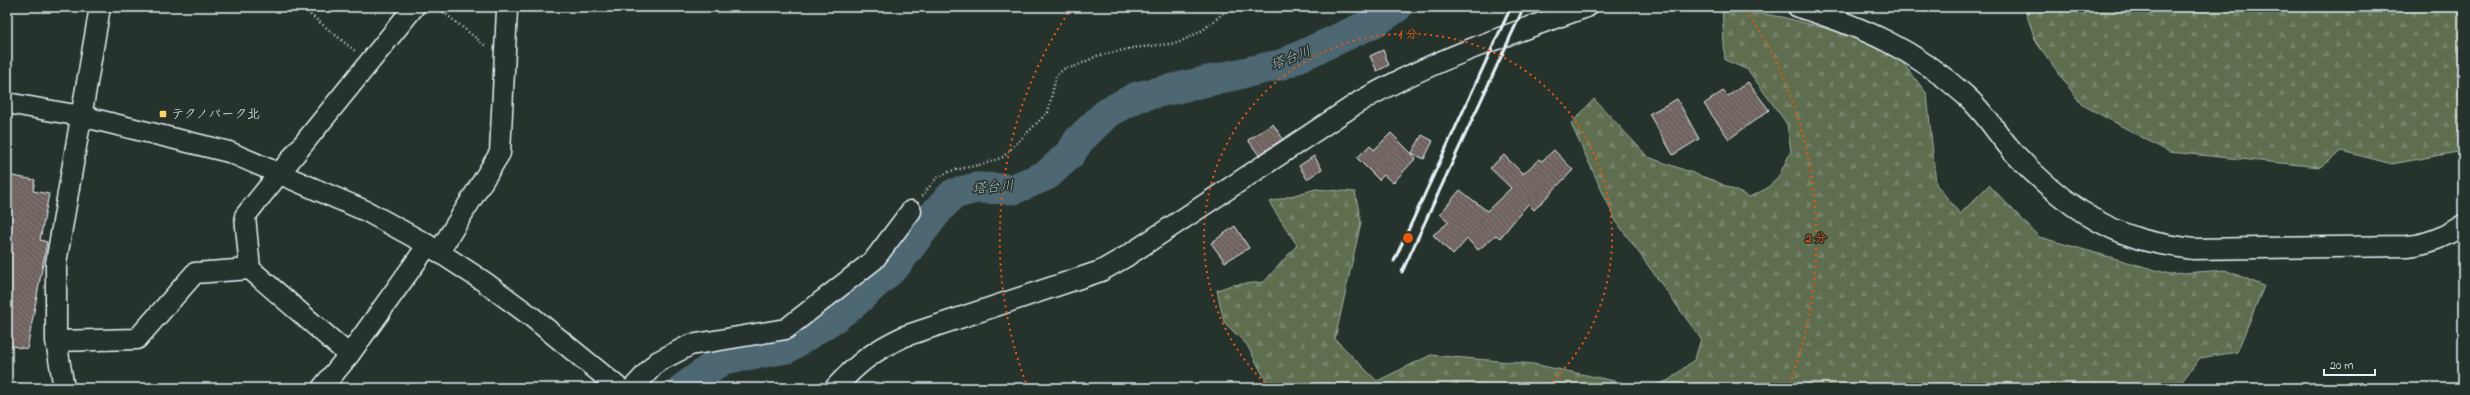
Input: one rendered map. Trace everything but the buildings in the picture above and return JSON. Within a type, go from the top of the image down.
[{"type":"street","points":[[64,388],[56,342],[56,263],[100,7]]},
{"type":"street","points":[[349,355],[250,269],[245,216],[414,7]]},
{"type":"street","points":[[835,388],[859,362],[882,347],[905,336],[1101,271],[1127,256],[1359,102],[1389,85],[1454,56],[1587,7]]},
{"type":"street","points":[[1798,7],[1850,24],[1882,37],[1912,54],[1965,95],[2015,154],[2060,195],[2115,230],[2137,238],[2163,245],[2193,248],[2407,246],[2426,244],[2442,238],[2463,225]]},
{"type":"street","points":[[322,388],[434,249],[500,154],[507,10]]},
{"type":"street","points":[[7,102],[81,116],[229,152],[366,211],[434,249],[532,316],[619,388]]},
{"type":"street","points":[[633,388],[657,362],[690,345],[786,329],[874,260],[911,211]]},
{"type":"street","points":[[56,342],[137,339],[195,273],[250,269]]},
{"type":"path","points":[[301,7],[370,62]]},
{"type":"path","points":[[437,7],[504,61]]},
{"type":"path","points":[[911,211],[936,180],[950,171],[984,164],[1003,157],[1048,112],[1056,76],[1065,68],[1074,67],[1097,56],[1134,48],[1178,44],[1203,30],[1230,7]]},
{"type":"green space","points":[[1722,7],[1782,17],[1840,32],[1896,54],[1927,94],[1936,184],[1960,214],[1989,185],[2039,237],[2170,274],[2225,270],[2264,286],[2237,352],[2200,358],[2177,388],[1649,388],[1669,380],[1695,359],[1701,339],[1616,221],[1571,124],[1594,99],[1648,157],[1715,181],[1749,197],[1766,189],[1778,178],[1791,151],[1787,124],[1748,70],[1725,60]]},
{"type":"green space","points":[[2024,7],[2463,7],[2463,151],[2392,164],[2342,151],[2320,167],[2169,152],[2081,104],[2036,42]]},
{"type":"green space","points":[[1316,189],[1355,192],[1361,222],[1335,339],[1377,381],[1431,355],[1533,364],[1648,388],[1270,388],[1247,345],[1224,322],[1217,290],[1232,285],[1264,282],[1297,245],[1269,202]]},
{"type":"waterway","name":"塔台川","points":[[684,388],[723,359],[787,348],[835,317],[855,302],[895,266],[938,210],[953,194],[976,188],[1014,189],[1047,175],[1070,154],[1079,140],[1107,113],[1137,97],[1283,64],[1375,22],[1397,7]]},
{"type":"railway","points":[[1394,261],[1511,7]]},
{"type":"railway","points":[[1402,272],[1524,7]]},
{"type":"place","name":"テクノパーク北","points":[[163,114]]}]
